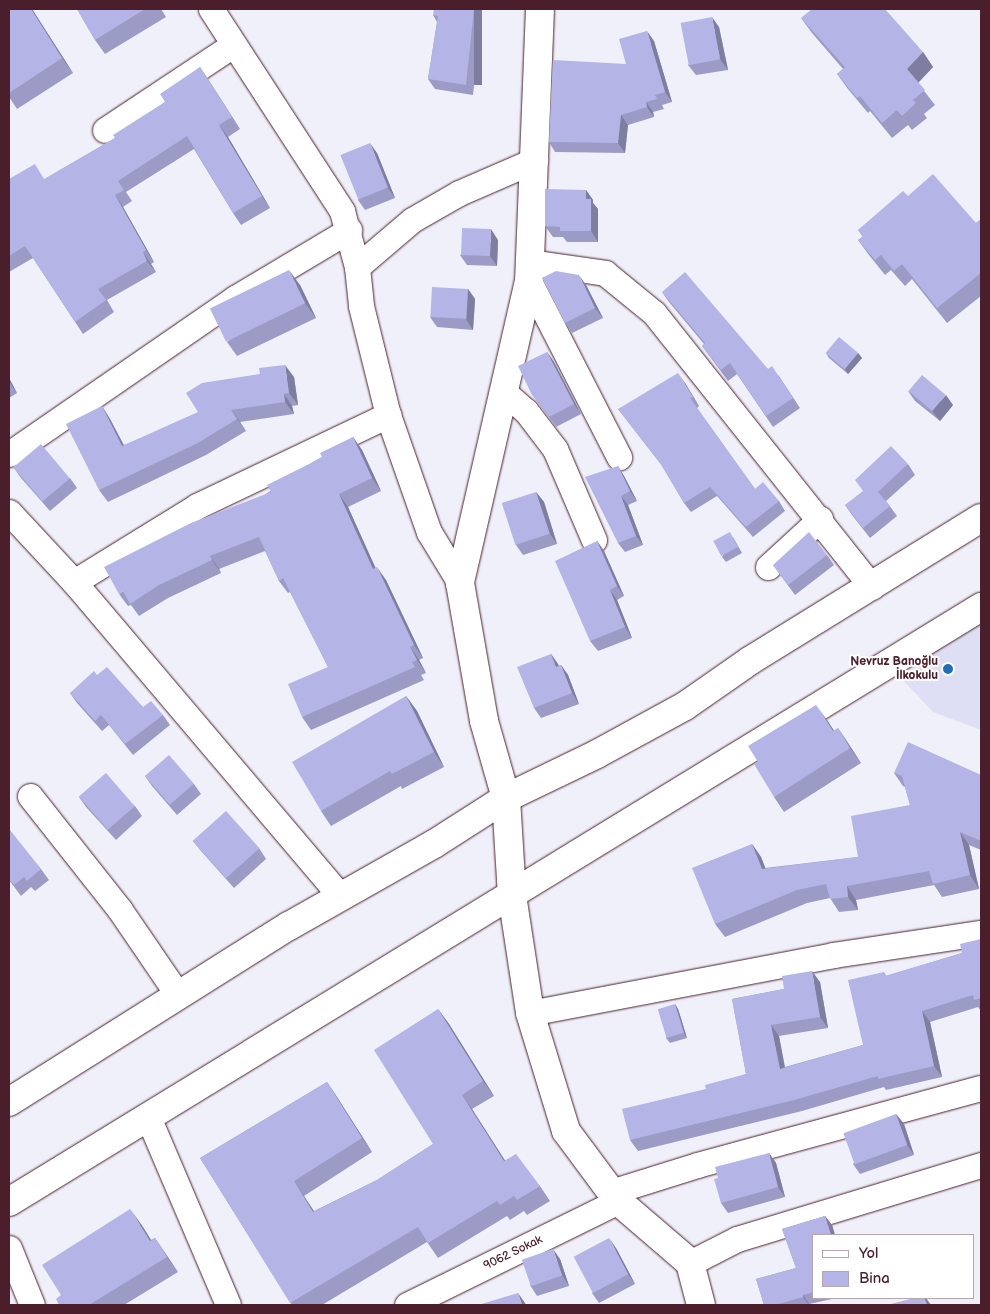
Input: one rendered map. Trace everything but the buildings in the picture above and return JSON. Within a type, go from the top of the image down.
[{"type":"street","points":[[211,9],[332,195],[349,230],[357,267],[361,306],[388,415],[429,532],[460,582],[484,721],[506,798],[512,895],[530,1013],[566,1131],[615,1197],[690,1263],[701,1305]]},
{"type":"street","points":[[460,582],[505,392],[530,271],[540,9]]},
{"type":"street","points":[[105,130],[233,45]]},
{"type":"street","points":[[357,267],[412,220],[459,193],[535,160]]},
{"type":"street","points":[[9,454],[235,298],[349,230]]},
{"type":"street","points":[[530,271],[618,457]]},
{"type":"street","points":[[530,271],[605,273],[654,313],[820,519],[872,587]]},
{"type":"street","points":[[505,392],[526,411],[555,449],[594,540]]},
{"type":"street","points":[[74,582],[197,506],[388,415]]},
{"type":"street","points":[[9,512],[74,582],[341,897]]},
{"type":"street","points":[[9,1102],[178,995],[506,798],[597,754],[685,706],[751,660],[981,518]]},
{"type":"street","points":[[768,567],[820,519]]},
{"type":"street","points":[[9,1202],[981,607]]},
{"type":"street","points":[[30,796],[120,910],[178,995]]},
{"type":"street","points":[[530,1013],[833,955],[981,933]]},
{"type":"street","name":"9062 Sokak","points":[[407,1305],[615,1197],[697,1165],[981,1088]]},
{"type":"street","points":[[148,1116],[228,1305]]},
{"type":"street","points":[[690,1263],[738,1239],[981,1164]]},
{"type":"street","points":[[9,1248],[32,1305]]},
{"type":"shaded area","name":"Nevruz Banoğlu İlkokulu","points":[[981,621],[981,730],[933,712],[903,680],[925,657]]},
{"type":"place","name":"Nevruz Banoğlu İlkokulu","points":[[948,669]]}]
